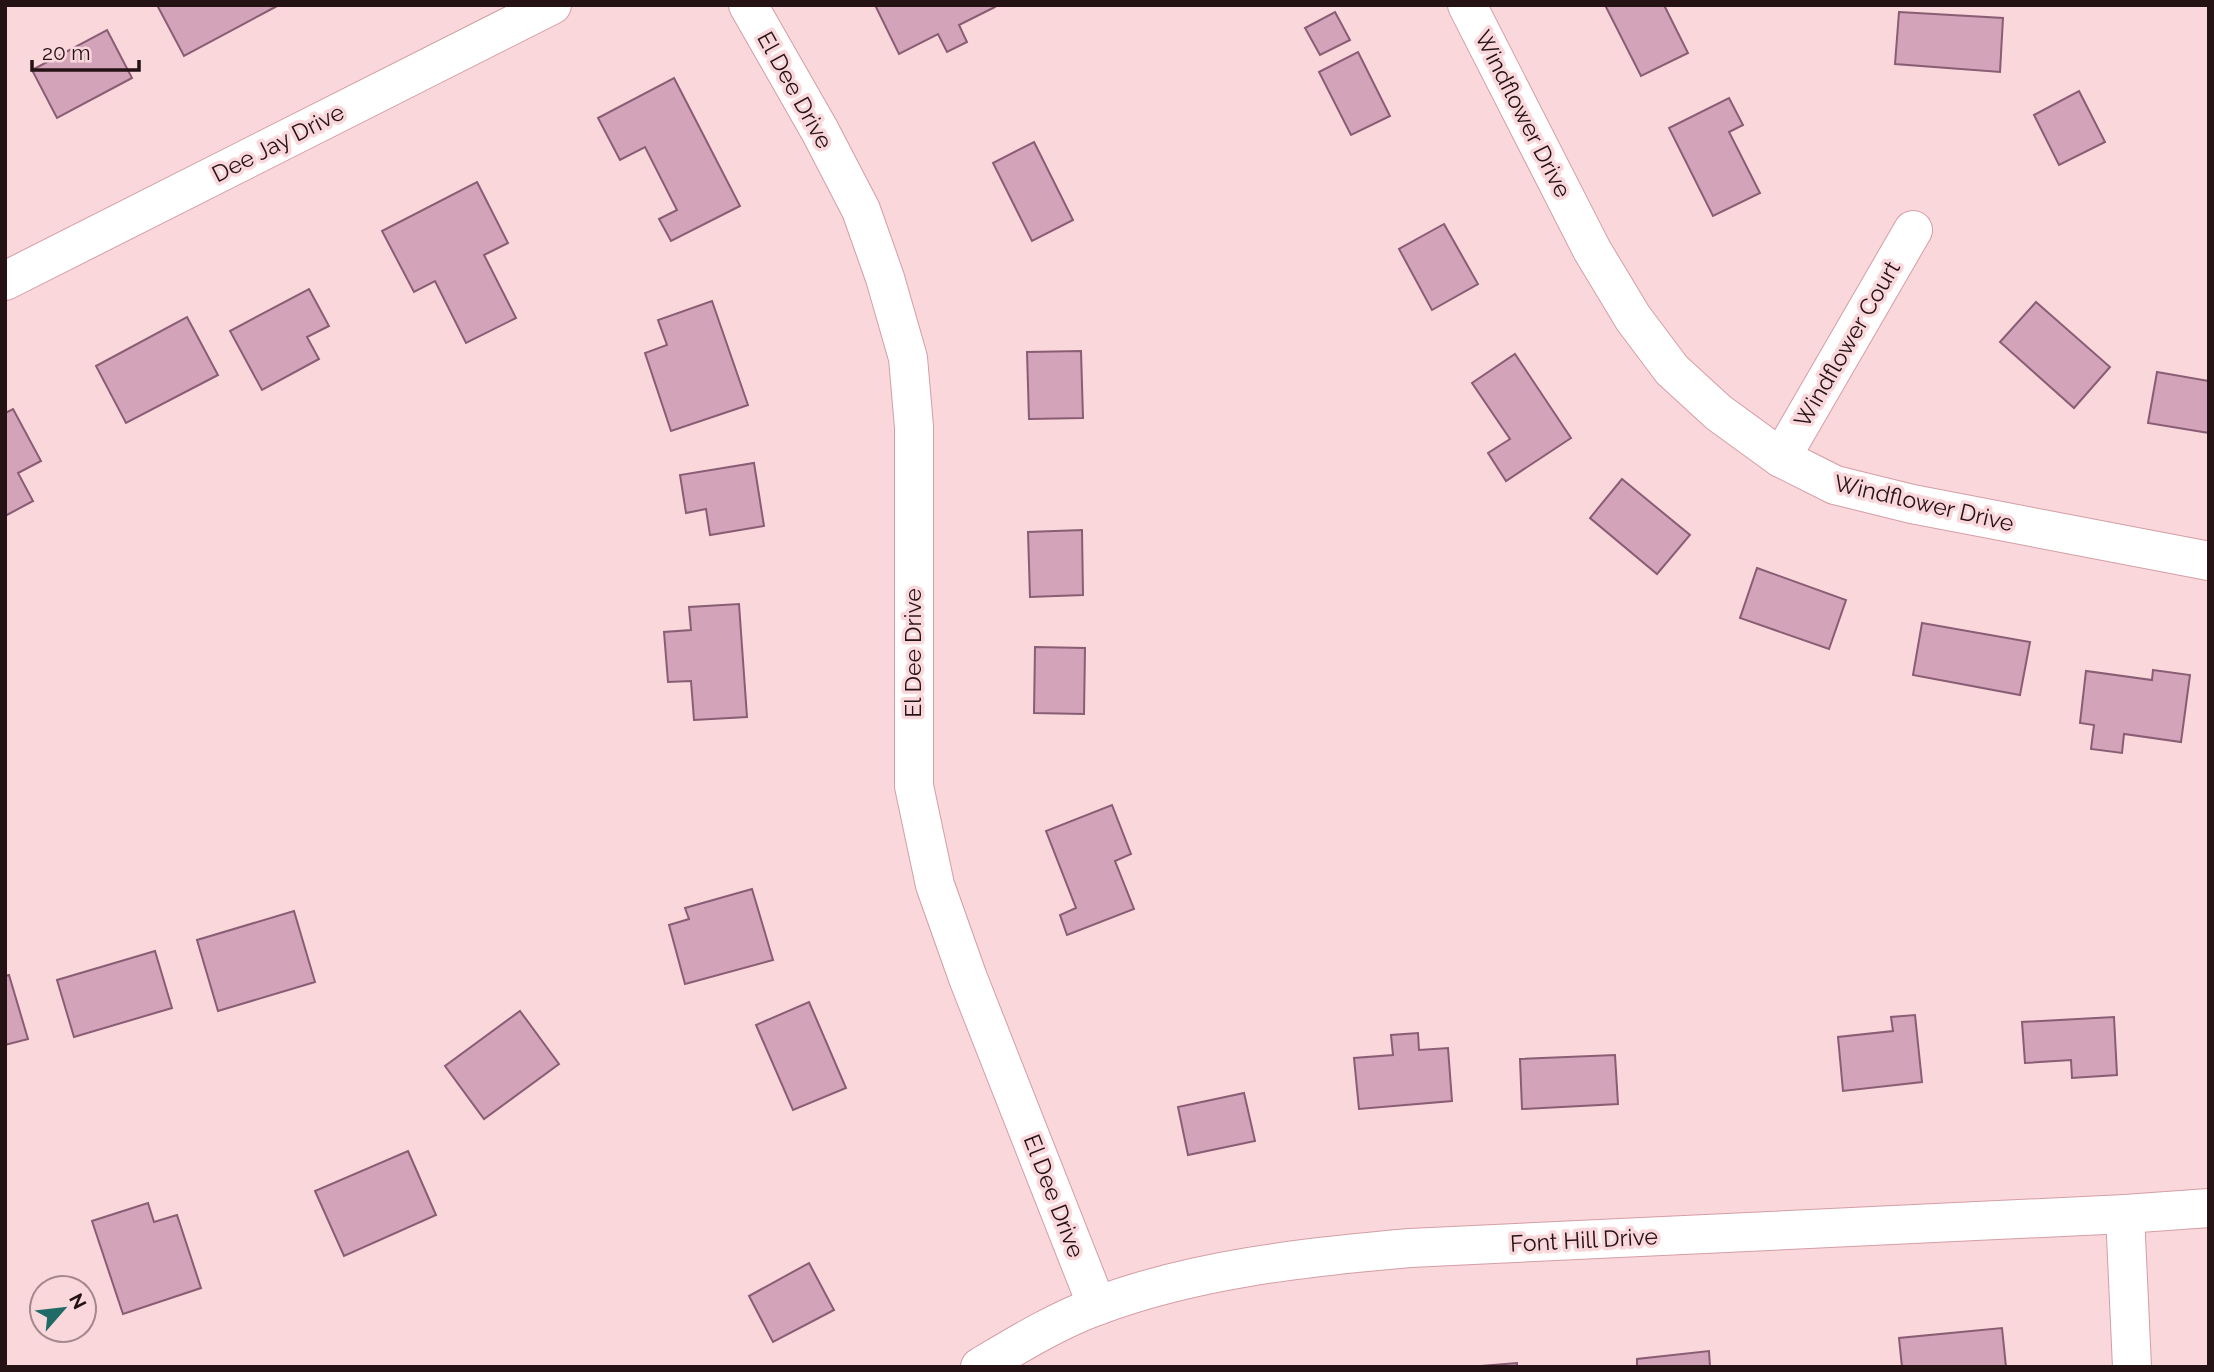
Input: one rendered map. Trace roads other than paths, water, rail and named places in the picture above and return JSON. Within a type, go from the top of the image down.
[{"type":"street","name":"Dee Jay Drive","points":[[5,281],[552,5]]},
{"type":"street","name":"El Dee Drive","points":[[748,5],[820,131],[861,210],[885,278],[908,358],[914,427],[914,786],[935,885],[968,978],[1097,1306]]},
{"type":"street","name":"Windflower Drive","points":[[1467,5],[1592,250],[1633,318],[1672,370],[1719,413],[1781,458],[1835,485],[1912,504],[2209,561]]},
{"type":"street","name":"Windflower Court","points":[[1781,458],[1913,230]]},
{"type":"street","name":"Font Hill Drive","points":[[980,1367],[1029,1339],[1097,1306],[1186,1280],[1303,1258],[1410,1248],[2209,1208]]},
{"type":"street","points":[[2125,1214],[2132,1367]]}]
